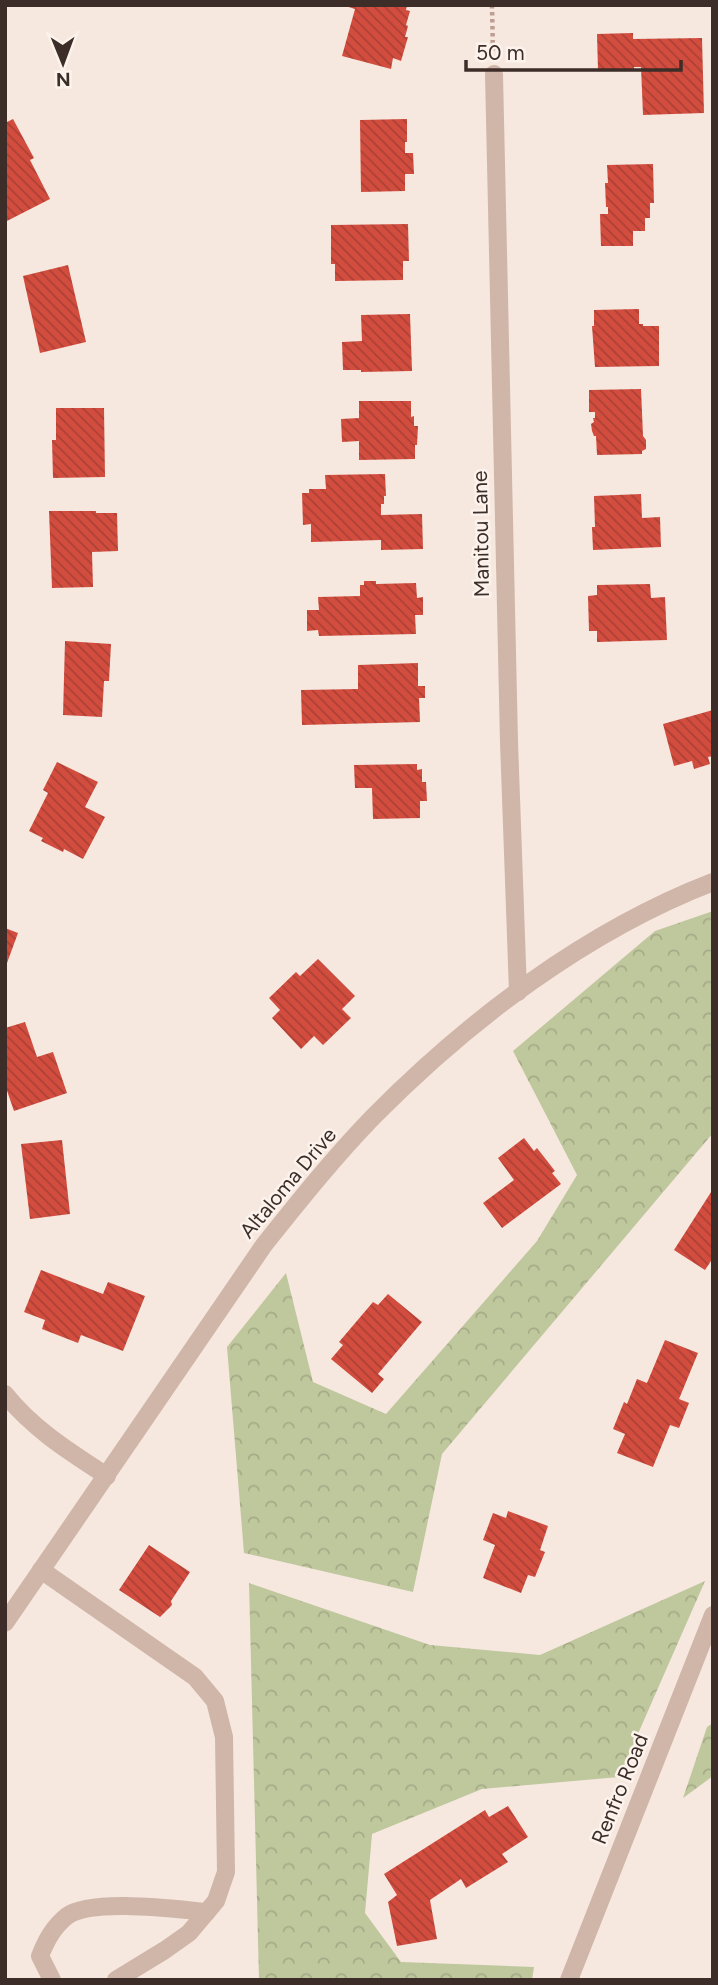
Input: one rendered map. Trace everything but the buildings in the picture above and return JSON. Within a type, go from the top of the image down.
[{"type":"street","name":"Manitou Lane","points":[[494,74],[509,742],[518,992]]},
{"type":"street","name":"Altaloma Drive","points":[[5,1623],[264,1245],[373,1118],[429,1064],[518,992],[613,928],[677,895],[713,882]]},
{"type":"street","points":[[5,1394],[36,1426],[66,1450],[107,1476]]},
{"type":"street","points":[[41,1570],[195,1677],[215,1701],[224,1737],[226,1872],[216,1901],[189,1933],[165,1951],[116,1980]]},
{"type":"street","name":"Renfro Road","points":[[569,1980],[713,1615]]},
{"type":"street","points":[[52,1980],[40,1956],[48,1936],[68,1915],[93,1906],[207,1912]]},
{"type":"path","points":[[492,5],[494,74]]},
{"type":"green space","points":[[713,911],[713,1133],[442,1454],[413,1592],[244,1553],[227,1347],[286,1273],[313,1382],[386,1414],[537,1241],[577,1175],[513,1051],[655,931]]},
{"type":"green space","points":[[705,1581],[619,1777],[482,1789],[372,1834],[365,1913],[401,1962],[534,1967],[532,1980],[259,1980],[249,1583],[430,1645],[540,1655]]},
{"type":"green space","points":[[713,1723],[713,1776],[683,1798],[707,1727]]}]
